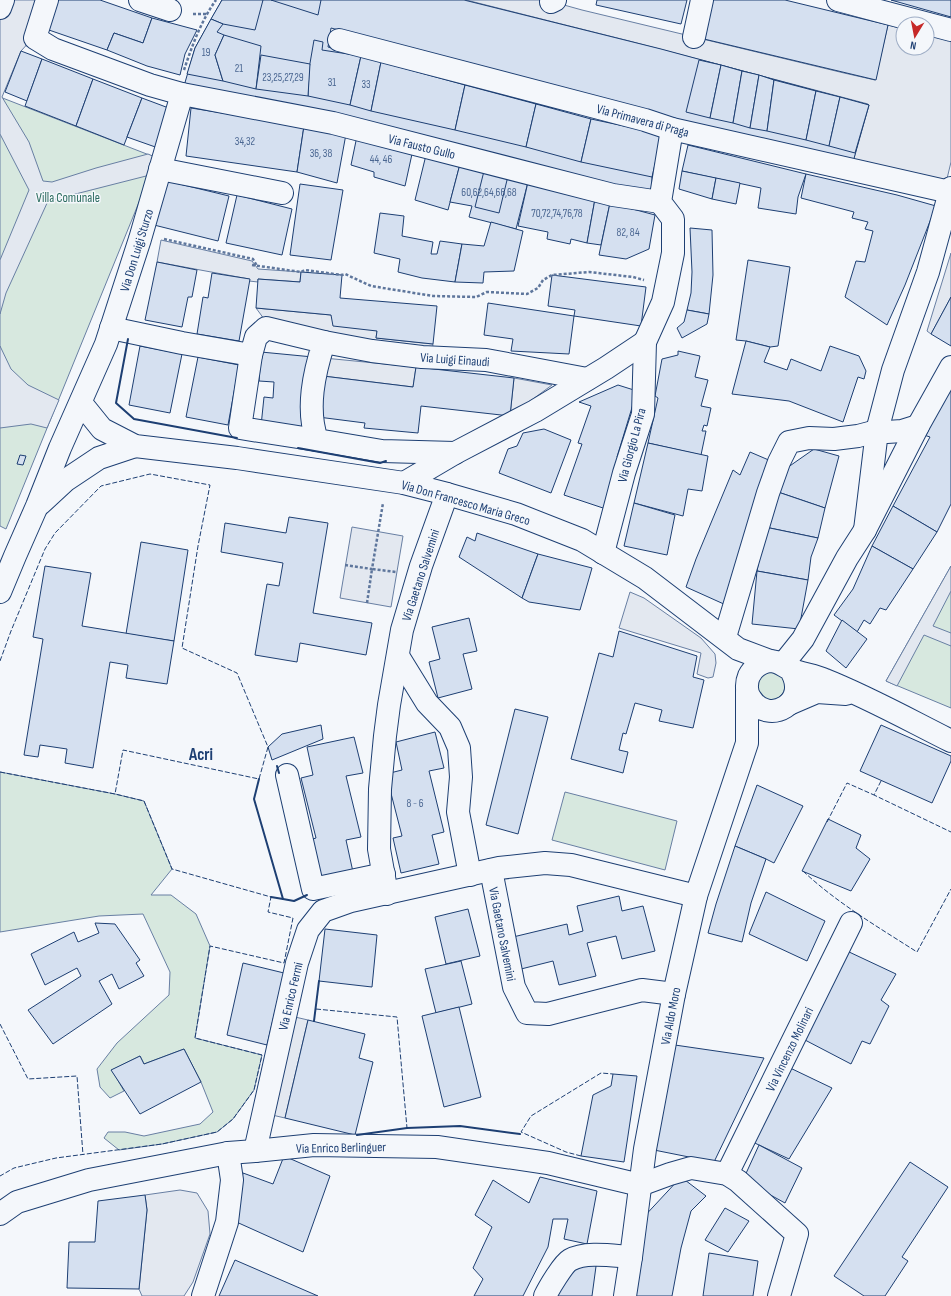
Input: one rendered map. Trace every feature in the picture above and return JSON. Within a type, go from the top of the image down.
[{"type":"street","points":[[0,8],[3,0]]},
{"type":"street","name":"Via Fausto Gullo","points":[[47,0],[35,38],[53,49],[150,85],[182,94],[333,123],[613,194],[660,202]]},
{"type":"street","points":[[140,0],[170,10]]},
{"type":"street","points":[[694,37],[702,0]]},
{"type":"street","points":[[838,0],[951,30]]},
{"type":"street","name":"Via Primavera di Praga","points":[[339,40],[645,120],[672,129],[950,190]]},
{"type":"street","name":"Via Don Luigi Sturzo","points":[[7,553],[37,506],[60,448],[106,344],[140,239],[182,94]]},
{"type":"street","points":[[660,202],[672,129]]},
{"type":"street","points":[[160,168],[282,193]]},
{"type":"street","points":[[865,530],[876,431],[893,370],[928,272],[950,190]]},
{"type":"street","name":"Via Giorgio La Pira","points":[[603,553],[624,473],[643,414],[644,342],[663,302],[674,253],[673,219],[660,202]]},
{"type":"street","points":[[111,328],[250,355],[240,428],[382,451],[455,453]]},
{"type":"street","name":"Via Luigi Einaudi","points":[[250,355],[256,337],[266,328],[372,352],[422,357],[486,360],[587,379]]},
{"type":"street","points":[[317,440],[314,431],[312,406],[316,368],[324,342]]},
{"type":"street","points":[[404,483],[455,453],[535,411],[644,342]]},
{"type":"street","points":[[781,665],[802,639],[847,558],[865,530],[918,426],[951,367]]},
{"type":"street","points":[[81,403],[102,429],[135,446]]},
{"type":"street","points":[[732,643],[768,493],[779,462],[789,442],[809,438],[834,439],[858,436],[876,431],[902,431],[918,426]]},
{"type":"street","points":[[37,506],[66,480],[99,458],[135,446]]},
{"type":"street","name":"Via Don Francesco Maria Greco","points":[[135,446],[237,458],[404,483],[516,514],[582,540],[645,578],[732,643],[781,665],[823,679],[859,695],[951,741]]},
{"type":"street","name":"Via Gaetano Salvemini","points":[[385,884],[379,849],[380,788],[385,736],[402,630],[418,576],[446,494]]},
{"type":"street","points":[[0,592],[7,553]]},
{"type":"street","name":"Via Don Francesco Maria Greco","points":[[732,643],[749,683]]},
{"type":"street","name":"Via Gaetano Salvemini","points":[[398,656],[427,704],[450,728],[459,748],[461,777],[458,812],[480,872],[514,987],[527,1013],[548,1014],[642,990],[674,994]]},
{"type":"street","points":[[786,706],[794,697],[796,690],[794,675],[781,665],[758,665],[749,683],[750,699],[755,705],[762,709],[776,711],[817,692],[859,695]]},
{"type":"street","name":"Via Aldo Moro","points":[[625,1296],[644,1149],[674,994],[696,896],[747,743],[749,683]]},
{"type":"street","name":"Via Aldo Moro","points":[[747,743],[762,726],[786,706]]},
{"type":"street","name":"Via Gaetano Salvemini","points":[[287,775],[313,888],[385,884],[545,863],[571,865],[696,896]]},
{"type":"street","name":"Via Enrico Fermi","points":[[255,1151],[297,963],[308,930],[323,911],[351,901],[385,884]]},
{"type":"street","name":"Via Vincenzo Molinari","points":[[727,1174],[851,923]]},
{"type":"street","name":"Via Enrico Berlinguer","points":[[0,1214],[17,1202],[89,1180],[228,1153],[314,1145],[437,1147],[548,1163],[640,1185]]},
{"type":"street","points":[[203,1296],[227,1222],[232,1180],[228,1153]]},
{"type":"street","points":[[640,1185],[691,1168],[727,1174],[738,1181],[797,1234],[779,1296]]},
{"type":"street","points":[[545,1296],[552,1282],[569,1260],[588,1254],[631,1257]]},
{"type":"path","points":[[182,94],[183,75],[189,55],[206,14],[216,0]]},
{"type":"path","points":[[158,238],[253,259],[258,266]]},
{"type":"path","points":[[252,265],[301,272],[305,270],[342,275],[345,274],[371,286],[433,296],[476,297],[487,292],[527,294],[538,288],[543,280],[552,275],[588,272],[633,277],[666,286]]},
{"type":"path","points":[[367,603],[384,499]]},
{"type":"path","points":[[346,565],[418,576]]},
{"type":"green space","name":"Villa Comunale","points":[[0,97],[157,158],[6,529],[0,526]]},
{"type":"green space","points":[[951,566],[951,708],[886,681]]},
{"type":"green space","points":[[771,672],[781,676],[785,686],[781,696],[771,700],[761,696],[757,686],[761,676]]},
{"type":"green space","points":[[0,772],[144,801],[172,869],[151,895],[171,895],[196,914],[210,946],[195,1038],[262,1055],[254,1090],[233,1119],[217,1132],[162,1144],[119,1150],[104,1138],[108,1132],[125,1132],[144,1136],[200,1124],[213,1112],[201,1082],[184,1049],[144,1064],[140,1056],[112,1070],[124,1091],[110,1098],[100,1087],[97,1069],[117,1043],[169,995],[170,972],[143,914],[99,916],[0,932]]},
{"type":"green space","points":[[565,792],[677,821],[665,870],[552,840]]},
{"type":"shaded area","name":"Villa Comunale","points":[[0,0],[46,0],[32,39],[21,51],[2,97],[29,142],[43,181],[52,182],[148,154],[157,158],[150,175],[48,201],[6,293],[0,314],[0,260],[29,190],[0,134]]},
{"type":"shaded area","points":[[466,0],[546,0],[582,10],[875,80],[888,25],[895,27],[895,56],[935,56],[935,37],[951,41],[951,162],[945,187],[853,162],[868,104]]},
{"type":"shaded area","points":[[161,240],[252,261],[258,269],[301,272],[300,282],[258,279],[258,282],[249,281],[249,279],[157,262]]},
{"type":"shaded area","points":[[951,253],[951,297],[931,334],[927,331]]},
{"type":"shaded area","points":[[256,308],[331,315],[377,331],[376,338],[433,344],[432,354],[267,323]]},
{"type":"shaded area","points":[[0,346],[11,369],[28,385],[59,400],[47,428],[31,424],[0,428]]},
{"type":"shaded area","points":[[324,358],[416,367],[413,387],[323,376]]},
{"type":"shaded area","points":[[514,378],[552,385],[510,416]]},
{"type":"shaded area","points":[[352,527],[403,536],[391,607],[340,598]]},
{"type":"shaded area","points":[[951,566],[951,591],[933,626],[951,633],[951,646],[924,635],[897,686],[886,681]]},
{"type":"shaded area","points":[[630,592],[644,598],[701,638],[715,654],[716,663],[713,677],[708,678],[697,674],[701,653],[619,628]]},
{"type":"shaded area","points":[[295,1017],[308,1020],[285,1118],[272,1115]]},
{"type":"shaded area","points":[[180,1190],[197,1193],[208,1211],[210,1234],[193,1282],[184,1296],[142,1296],[139,1289],[147,1210],[145,1195]]},
{"type":"building","points":[[55,0],[100,0],[152,18],[143,43],[114,33],[107,50],[46,29]]},
{"type":"building","points":[[222,0],[464,0],[661,49],[869,105],[853,162],[674,121],[652,112],[331,28],[328,47],[536,104],[638,127],[662,134],[652,177],[652,195],[184,86],[195,48]]},
{"type":"building","points":[[222,0],[263,0],[255,30],[223,24],[211,19]]},
{"type":"building","points":[[271,0],[321,0],[318,15]]},
{"type":"building","points":[[597,0],[687,0],[681,24],[596,5]]},
{"type":"building","points":[[713,0],[785,0],[888,25],[876,80],[704,39]]},
{"type":"building","points":[[891,0],[951,0],[951,17]]},
{"type":"building","points":[[152,18],[197,30],[185,54],[180,75],[147,66],[107,50],[114,33],[143,43]]},
{"type":"building","points":[[211,19],[223,24],[217,32],[224,35],[215,55],[223,81],[187,74],[195,48]]},
{"type":"building","points":[[224,35],[261,46],[256,89],[223,81],[215,55]]},
{"type":"building","points":[[314,40],[323,42],[322,50],[361,56],[350,105],[308,96],[309,69]]},
{"type":"building","points":[[21,51],[42,59],[27,101],[5,92]]},
{"type":"building","points":[[261,55],[310,64],[308,96],[256,89]]},
{"type":"building","points":[[361,56],[381,62],[371,111],[350,105]]},
{"type":"building","points":[[42,59],[93,79],[76,126],[25,106]]},
{"type":"building","points":[[699,60],[721,65],[710,118],[686,112]]},
{"type":"building","points":[[381,62],[465,85],[455,130],[371,111]]},
{"type":"building","points":[[721,65],[742,71],[733,123],[710,118]]},
{"type":"building","points":[[742,71],[759,75],[750,128],[733,123]]},
{"type":"building","points":[[759,75],[774,80],[767,131],[750,128]]},
{"type":"building","points":[[93,79],[142,98],[124,145],[76,126]]},
{"type":"building","points":[[774,80],[816,91],[806,140],[767,131]]},
{"type":"building","points":[[465,85],[536,104],[526,147],[455,130]]},
{"type":"building","points":[[816,91],[840,97],[829,146],[806,140]]},
{"type":"building","points":[[840,97],[869,105],[855,153],[829,146]]},
{"type":"building","points":[[142,98],[174,110],[161,149],[127,137]]},
{"type":"building","points":[[536,104],[591,119],[581,162],[526,147]]},
{"type":"building","points":[[191,108],[304,126],[297,172],[186,156]]},
{"type":"building","points":[[591,119],[662,134],[652,177],[581,162]]},
{"type":"building","points":[[304,126],[346,134],[337,183],[297,172]]},
{"type":"building","points":[[357,136],[412,154],[405,186],[374,177],[374,172],[351,165]]},
{"type":"building","points":[[688,145],[806,174],[798,197],[796,214],[758,208],[761,188],[682,171]]},
{"type":"building","points":[[426,155],[460,164],[448,210],[415,200]]},
{"type":"building","points":[[460,164],[528,182],[516,229],[469,217],[472,206],[450,202]]},
{"type":"building","points":[[484,171],[508,176],[499,213],[475,207]]},
{"type":"building","points":[[682,171],[716,178],[712,199],[679,189]]},
{"type":"building","points":[[806,174],[897,195],[936,206],[905,285],[887,325],[845,297],[856,261],[865,262],[873,231],[865,229],[868,222],[852,218],[854,212],[801,198]]},
{"type":"building","points":[[716,178],[740,183],[736,204],[712,199]]},
{"type":"building","points":[[167,181],[229,196],[218,241],[154,225]]},
{"type":"building","points":[[528,182],[595,199],[587,243],[571,239],[570,244],[547,239],[548,232],[518,226]]},
{"type":"building","points":[[300,184],[343,190],[331,260],[290,255]]},
{"type":"building","points":[[237,195],[292,209],[282,255],[226,243]]},
{"type":"building","points":[[595,199],[610,203],[601,245],[587,243]]},
{"type":"building","points":[[610,203],[655,215],[649,249],[626,259],[599,255]]},
{"type":"building","points":[[380,213],[404,216],[402,236],[433,242],[431,254],[437,254],[440,241],[462,244],[455,282],[422,278],[398,272],[400,259],[374,253]]},
{"type":"building","points":[[491,222],[523,231],[514,271],[484,272],[483,283],[455,282],[462,244],[484,246]]},
{"type":"building","points":[[690,228],[712,230],[713,275],[709,314],[687,310],[691,293],[692,272]]},
{"type":"building","points":[[748,260],[790,267],[778,346],[770,347],[736,340]]},
{"type":"building","points":[[157,262],[197,270],[192,297],[188,297],[182,327],[145,320]]},
{"type":"building","points":[[301,272],[342,275],[340,298],[437,306],[433,344],[376,338],[377,331],[333,326],[331,315],[256,308],[258,279],[300,282]]},
{"type":"building","points":[[212,273],[250,279],[239,341],[197,334],[203,297],[208,298]]},
{"type":"building","points":[[552,275],[646,287],[641,326],[574,316],[575,310],[548,306]]},
{"type":"building","points":[[951,297],[951,346],[931,334]]},
{"type":"building","points":[[488,303],[574,316],[569,354],[511,351],[513,339],[484,335]]},
{"type":"building","points":[[687,310],[709,314],[707,324],[682,338],[677,328],[684,322]]},
{"type":"building","points":[[746,341],[770,347],[764,362],[787,370],[791,359],[821,371],[830,346],[859,356],[866,371],[864,379],[858,377],[843,422],[789,401],[732,394]]},
{"type":"building","points":[[140,346],[182,354],[170,413],[129,405]]},
{"type":"building","points":[[678,351],[700,356],[695,377],[708,380],[701,406],[711,408],[707,426],[704,425],[702,431],[706,431],[701,455],[648,443],[658,398],[655,396],[662,359],[678,355]]},
{"type":"building","points":[[261,352],[313,357],[307,430],[261,426],[264,397],[273,398],[274,382],[259,381]]},
{"type":"building","points":[[198,357],[239,365],[228,425],[186,417]]},
{"type":"building","points":[[416,367],[514,378],[510,416],[421,406],[418,433],[364,428],[365,423],[318,417],[323,376],[413,387]]},
{"type":"building","points":[[618,385],[637,391],[617,457],[620,459],[606,509],[564,495],[582,444],[578,443],[591,406],[579,402]]},
{"type":"building","points":[[951,386],[951,504],[937,532],[893,506],[930,437],[924,435]]},
{"type":"building","points":[[544,429],[571,440],[551,493],[499,473],[508,449],[517,446],[523,433]]},
{"type":"building","points":[[648,443],[708,456],[702,491],[688,489],[683,516],[634,503]]},
{"type":"building","points":[[814,449],[839,456],[825,508],[778,492],[784,470]]},
{"type":"building","points":[[750,452],[771,461],[726,605],[686,587],[733,470],[740,475]]},
{"type":"building","points":[[20,455],[26,456],[23,465],[17,464]]},
{"type":"building","points":[[778,492],[825,508],[818,538],[765,527]]},
{"type":"building","points":[[634,503],[675,515],[667,555],[624,546]]},
{"type":"building","points":[[893,506],[937,532],[913,569],[872,546]]},
{"type":"building","points":[[289,517],[328,523],[313,613],[372,623],[366,655],[300,643],[297,662],[255,655],[267,584],[279,586],[283,563],[221,552],[225,523],[286,533]]},
{"type":"building","points":[[765,527],[818,538],[811,557],[808,580],[757,571]]},
{"type":"building","points":[[477,533],[538,554],[522,598],[459,557],[467,537],[475,541]]},
{"type":"building","points":[[141,542],[188,550],[174,641],[126,634]]},
{"type":"building","points":[[872,546],[913,569],[886,610],[880,608],[870,624],[864,620],[857,632],[834,615],[853,589]]},
{"type":"building","points":[[538,554],[592,568],[580,610],[529,602],[522,598]]},
{"type":"building","points":[[45,566],[91,573],[82,626],[174,641],[167,684],[126,678],[128,665],[110,662],[93,768],[65,763],[67,749],[40,745],[38,757],[24,755],[43,639],[33,637]]},
{"type":"building","points":[[757,571],[808,580],[799,629],[752,624]]},
{"type":"building","points":[[469,618],[477,651],[463,654],[472,689],[438,698],[429,662],[440,659],[432,627]]},
{"type":"building","points":[[842,620],[867,639],[846,668],[826,651]]},
{"type":"building","points":[[619,631],[697,656],[693,677],[704,680],[693,728],[659,721],[662,710],[635,703],[626,734],[623,733],[619,750],[628,752],[623,773],[571,759],[599,653],[613,657]]},
{"type":"building","points":[[515,709],[548,717],[518,834],[486,825]]},
{"type":"building","points":[[321,725],[323,739],[272,760],[268,747],[282,734]]},
{"type":"building","points":[[881,725],[951,756],[951,761],[932,803],[860,771]]},
{"type":"building","points":[[435,732],[444,768],[429,771],[444,832],[432,835],[439,864],[401,873],[393,838],[402,836],[386,774],[402,770],[396,742]]},
{"type":"building","points":[[354,737],[363,773],[346,776],[361,837],[346,840],[353,872],[312,881],[303,842],[316,838],[301,778],[313,775],[307,747]]},
{"type":"building","points":[[757,785],[803,806],[774,863],[735,846]]},
{"type":"building","points":[[828,819],[861,835],[856,848],[870,859],[851,891],[802,871]]},
{"type":"building","points":[[735,846],[766,859],[751,903],[742,942],[708,933]]},
{"type":"building","points":[[766,892],[825,921],[807,961],[749,934]]},
{"type":"building","points":[[619,896],[622,911],[643,906],[655,951],[622,959],[616,936],[587,943],[596,976],[559,985],[553,961],[521,969],[513,937],[567,924],[569,935],[583,931],[577,906]]},
{"type":"building","points":[[468,909],[480,956],[446,964],[435,917]]},
{"type":"building","points":[[95,923],[115,924],[140,960],[136,963],[144,976],[119,989],[112,974],[99,981],[112,1004],[53,1044],[28,1010],[81,976],[77,968],[45,985],[31,954],[74,932],[78,942],[99,933]]},
{"type":"building","points":[[325,929],[377,935],[372,987],[319,981]]},
{"type":"building","points":[[847,951],[896,974],[881,1000],[889,1006],[870,1044],[862,1041],[851,1064],[805,1040]]},
{"type":"building","points":[[461,961],[472,1004],[436,1013],[425,969]]},
{"type":"building","points":[[243,963],[284,973],[267,1045],[227,1035]]},
{"type":"building","points":[[459,1007],[481,1097],[444,1107],[422,1016]]},
{"type":"building","points":[[308,1020],[365,1034],[359,1058],[373,1062],[355,1135],[285,1118]]},
{"type":"building","points":[[668,1044],[764,1058],[714,1162],[649,1149]]},
{"type":"building","points":[[184,1049],[201,1082],[140,1114],[111,1070],[140,1056],[144,1064]]},
{"type":"building","points":[[786,1066],[832,1088],[789,1159],[744,1138]]},
{"type":"building","points":[[613,1074],[637,1076],[624,1162],[581,1156],[593,1095],[611,1086]]},
{"type":"building","points":[[759,1145],[802,1168],[785,1203],[743,1180]]},
{"type":"building","points":[[284,1156],[330,1176],[303,1252],[232,1220],[243,1173],[273,1184]]},
{"type":"building","points":[[910,1162],[948,1187],[902,1257],[908,1261],[885,1296],[864,1296],[834,1276]]},
{"type":"building","points":[[540,1177],[597,1191],[587,1244],[564,1239],[568,1219],[553,1219],[548,1247],[523,1296],[474,1296],[483,1279],[473,1268],[492,1227],[475,1215],[493,1180],[529,1203]]},
{"type":"building","points":[[681,1177],[706,1196],[691,1211],[681,1248],[672,1296],[629,1296],[640,1221]]},
{"type":"building","points":[[145,1195],[147,1210],[139,1289],[67,1288],[69,1242],[95,1242],[98,1201]]},
{"type":"building","points":[[725,1208],[749,1221],[728,1252],[705,1240]]},
{"type":"building","points":[[709,1253],[758,1261],[753,1296],[703,1296]]},
{"type":"building","points":[[597,1259],[592,1296],[550,1296],[574,1268]]},
{"type":"building","points":[[235,1260],[318,1296],[219,1296]]},
{"type":"fence","points":[[0,661],[45,549],[55,533],[101,486],[150,474],[210,485],[198,546],[182,648],[237,673],[268,747],[259,779],[123,750],[115,794]]},
{"type":"fence","points":[[0,772],[144,801],[172,869],[271,897],[268,912],[293,918],[284,963],[210,946],[195,1038],[262,1055],[254,1090],[233,1119],[217,1132],[162,1144],[56,1158],[14,1168],[0,1176]]},
{"type":"fence","points":[[881,781],[874,795],[951,832]]},
{"type":"fence","points":[[827,822],[847,783],[874,795]]},
{"type":"fence","points":[[803,871],[844,904],[917,952],[951,889]]},
{"type":"fence","points":[[316,1009],[397,1017],[407,1128]]},
{"type":"fence","points":[[0,1024],[28,1079],[77,1076],[83,1155]]},
{"type":"fence","points":[[581,1156],[566,1152],[521,1132],[531,1116],[601,1073],[613,1074]]},
{"type":"wall","points":[[128,339],[116,403],[134,419],[237,438]]},
{"type":"wall","points":[[298,448],[380,463],[386,461]]},
{"type":"wall","points":[[277,766],[279,773]]},
{"type":"wall","points":[[259,779],[254,799],[283,899],[271,897]]},
{"type":"wall","points":[[283,899],[294,901],[307,895]]},
{"type":"wall","points":[[314,1021],[319,981]]},
{"type":"wall","points":[[357,1135],[407,1128],[460,1126],[520,1134]]},
{"type":"district","name":"Acri","points":[[201,754]]}]
